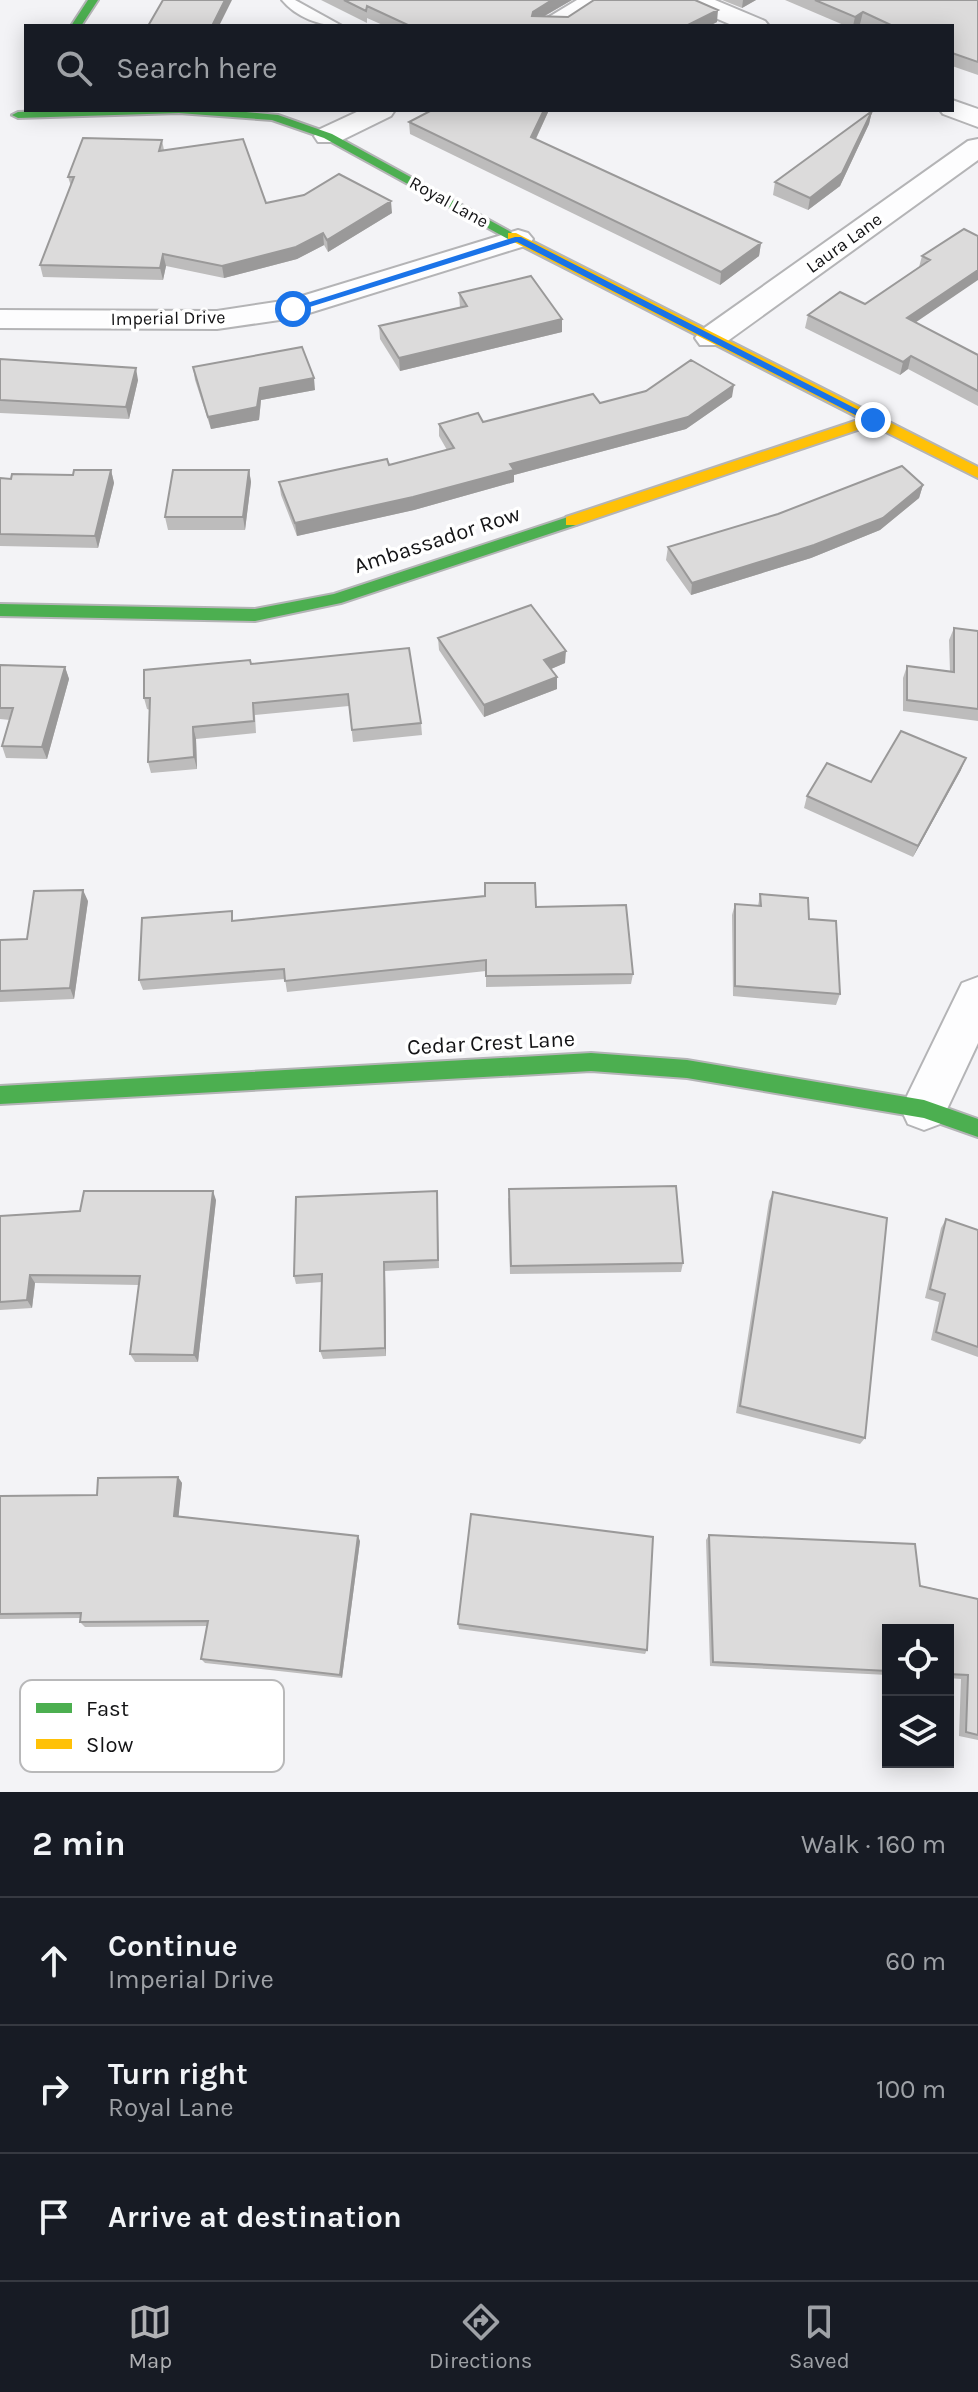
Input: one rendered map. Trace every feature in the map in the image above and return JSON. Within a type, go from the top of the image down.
[{"type":"street","points":[[77,24],[93,0]]},
{"type":"street","points":[[534,0],[558,20],[596,0]]},
{"type":"street","points":[[694,0],[751,24]]},
{"type":"street","points":[[6,136],[22,109]]},
{"type":"street","points":[[954,109],[978,119]]},
{"type":"street","name":"Royal Lane","points":[[206,112],[274,117],[328,136],[518,239],[978,473]]},
{"type":"street","points":[[328,136],[378,112]]},
{"type":"street","name":"Laura Lane","points":[[711,338],[978,147]]},
{"type":"street","name":"Imperial Drive","points":[[0,319],[232,318],[293,309],[518,239]]},
{"type":"street","name":"Ambassador Row","points":[[0,610],[255,615],[336,599],[873,420]]},
{"type":"street","points":[[924,1109],[978,996]]},
{"type":"street","name":"Cedar Crest Lane","points":[[0,1095],[591,1062],[687,1069],[924,1109],[978,1128]]},
{"type":"lane","points":[[288,0],[296,8],[332,24]]},
{"type":"building","points":[[163,0],[225,0],[213,24],[149,24]]},
{"type":"building","points":[[344,0],[552,0],[533,12],[532,16],[568,17],[594,0],[695,0],[718,10],[690,24],[406,24],[367,6],[366,11]]},
{"type":"building","points":[[815,0],[978,0],[978,62],[954,54],[954,24],[889,24],[863,12],[855,17]]},
{"type":"building","points":[[428,112],[543,112],[531,137],[761,243],[721,272],[409,122]]},
{"type":"building","points":[[872,112],[842,173],[810,198],[775,182]]},
{"type":"building","points":[[83,138],[162,140],[159,151],[243,139],[266,203],[304,195],[339,174],[391,201],[327,240],[323,233],[296,247],[222,266],[163,254],[160,268],[40,265],[74,177],[68,177]]},
{"type":"building","points":[[964,229],[978,236],[978,270],[907,318],[978,355],[978,391],[911,356],[903,362],[808,315],[840,292],[865,304],[930,260],[922,256]]},
{"type":"building","points":[[531,276],[562,319],[399,358],[379,326],[467,306],[459,293]]},
{"type":"building","points":[[302,347],[314,378],[260,388],[257,407],[208,417],[193,367]]},
{"type":"building","points":[[0,359],[136,368],[126,407],[0,400]]},
{"type":"building","points":[[691,360],[734,385],[688,417],[510,464],[514,470],[413,497],[295,523],[279,482],[387,459],[389,465],[454,448],[439,424],[478,413],[483,422],[593,394],[600,403],[646,391]]},
{"type":"building","points":[[902,466],[923,485],[883,518],[814,545],[692,583],[668,547],[778,514]]},
{"type":"building","points":[[74,470],[111,470],[95,536],[0,534],[0,478],[11,479],[12,474],[73,475]]},
{"type":"building","points":[[173,470],[249,470],[243,517],[165,517]]},
{"type":"building","points":[[531,605],[566,651],[544,660],[557,677],[484,705],[438,638]]},
{"type":"building","points":[[954,628],[978,631],[978,709],[907,700],[907,666],[954,672]]},
{"type":"building","points":[[409,648],[421,723],[352,730],[348,694],[253,703],[254,721],[193,727],[194,757],[148,762],[150,698],[144,698],[144,670],[250,660],[251,664]]},
{"type":"building","points":[[0,665],[65,667],[42,747],[2,746],[13,708],[0,708]]},
{"type":"building","points":[[901,731],[966,758],[918,846],[807,796],[827,763],[871,782]]},
{"type":"building","points":[[485,883],[535,883],[536,907],[626,905],[633,974],[486,976],[486,960],[285,981],[284,969],[139,980],[142,918],[232,911],[232,921],[485,896]]},
{"type":"building","points":[[83,890],[70,988],[0,991],[0,940],[27,939],[34,891]]},
{"type":"building","points":[[760,894],[808,898],[809,919],[836,921],[840,994],[735,986],[735,904],[761,906]]},
{"type":"building","points":[[676,1186],[683,1263],[511,1266],[509,1189]]},
{"type":"building","points":[[84,1191],[213,1191],[194,1355],[130,1354],[140,1276],[30,1275],[27,1300],[0,1302],[0,1216],[80,1211]]},
{"type":"building","points":[[437,1191],[438,1260],[384,1262],[385,1348],[320,1351],[322,1274],[294,1276],[296,1197]]},
{"type":"building","points":[[773,1192],[887,1218],[865,1438],[740,1406]]},
{"type":"building","points":[[946,1219],[978,1230],[978,1347],[936,1332],[945,1294],[930,1289]]},
{"type":"building","points":[[178,1477],[174,1516],[358,1536],[340,1675],[201,1659],[208,1621],[80,1622],[81,1613],[0,1614],[0,1496],[97,1495],[98,1478]]},
{"type":"building","points":[[471,1514],[653,1537],[647,1650],[458,1624]]},
{"type":"building","points":[[709,1535],[915,1544],[920,1586],[978,1599],[978,1735],[966,1732],[968,1675],[954,1674],[954,1624],[882,1624],[882,1671],[713,1662]]},
{"type":"traffic: fast","points":[[77,24],[93,0]]},
{"type":"traffic: fast","points":[[18,115],[115,112]]},
{"type":"traffic: fast","points":[[206,112],[274,117],[328,136],[512,236]]},
{"type":"traffic: fast","points":[[0,610],[255,615],[336,599],[571,521]]},
{"type":"traffic: fast","points":[[0,1095],[591,1062],[687,1069],[924,1109],[978,1128]]},
{"type":"traffic: slow","points":[[512,236],[978,473]]},
{"type":"traffic: slow","points":[[571,521],[873,420]]},
{"type":"route","points":[[293,309],[518,239],[873,420]]}]
